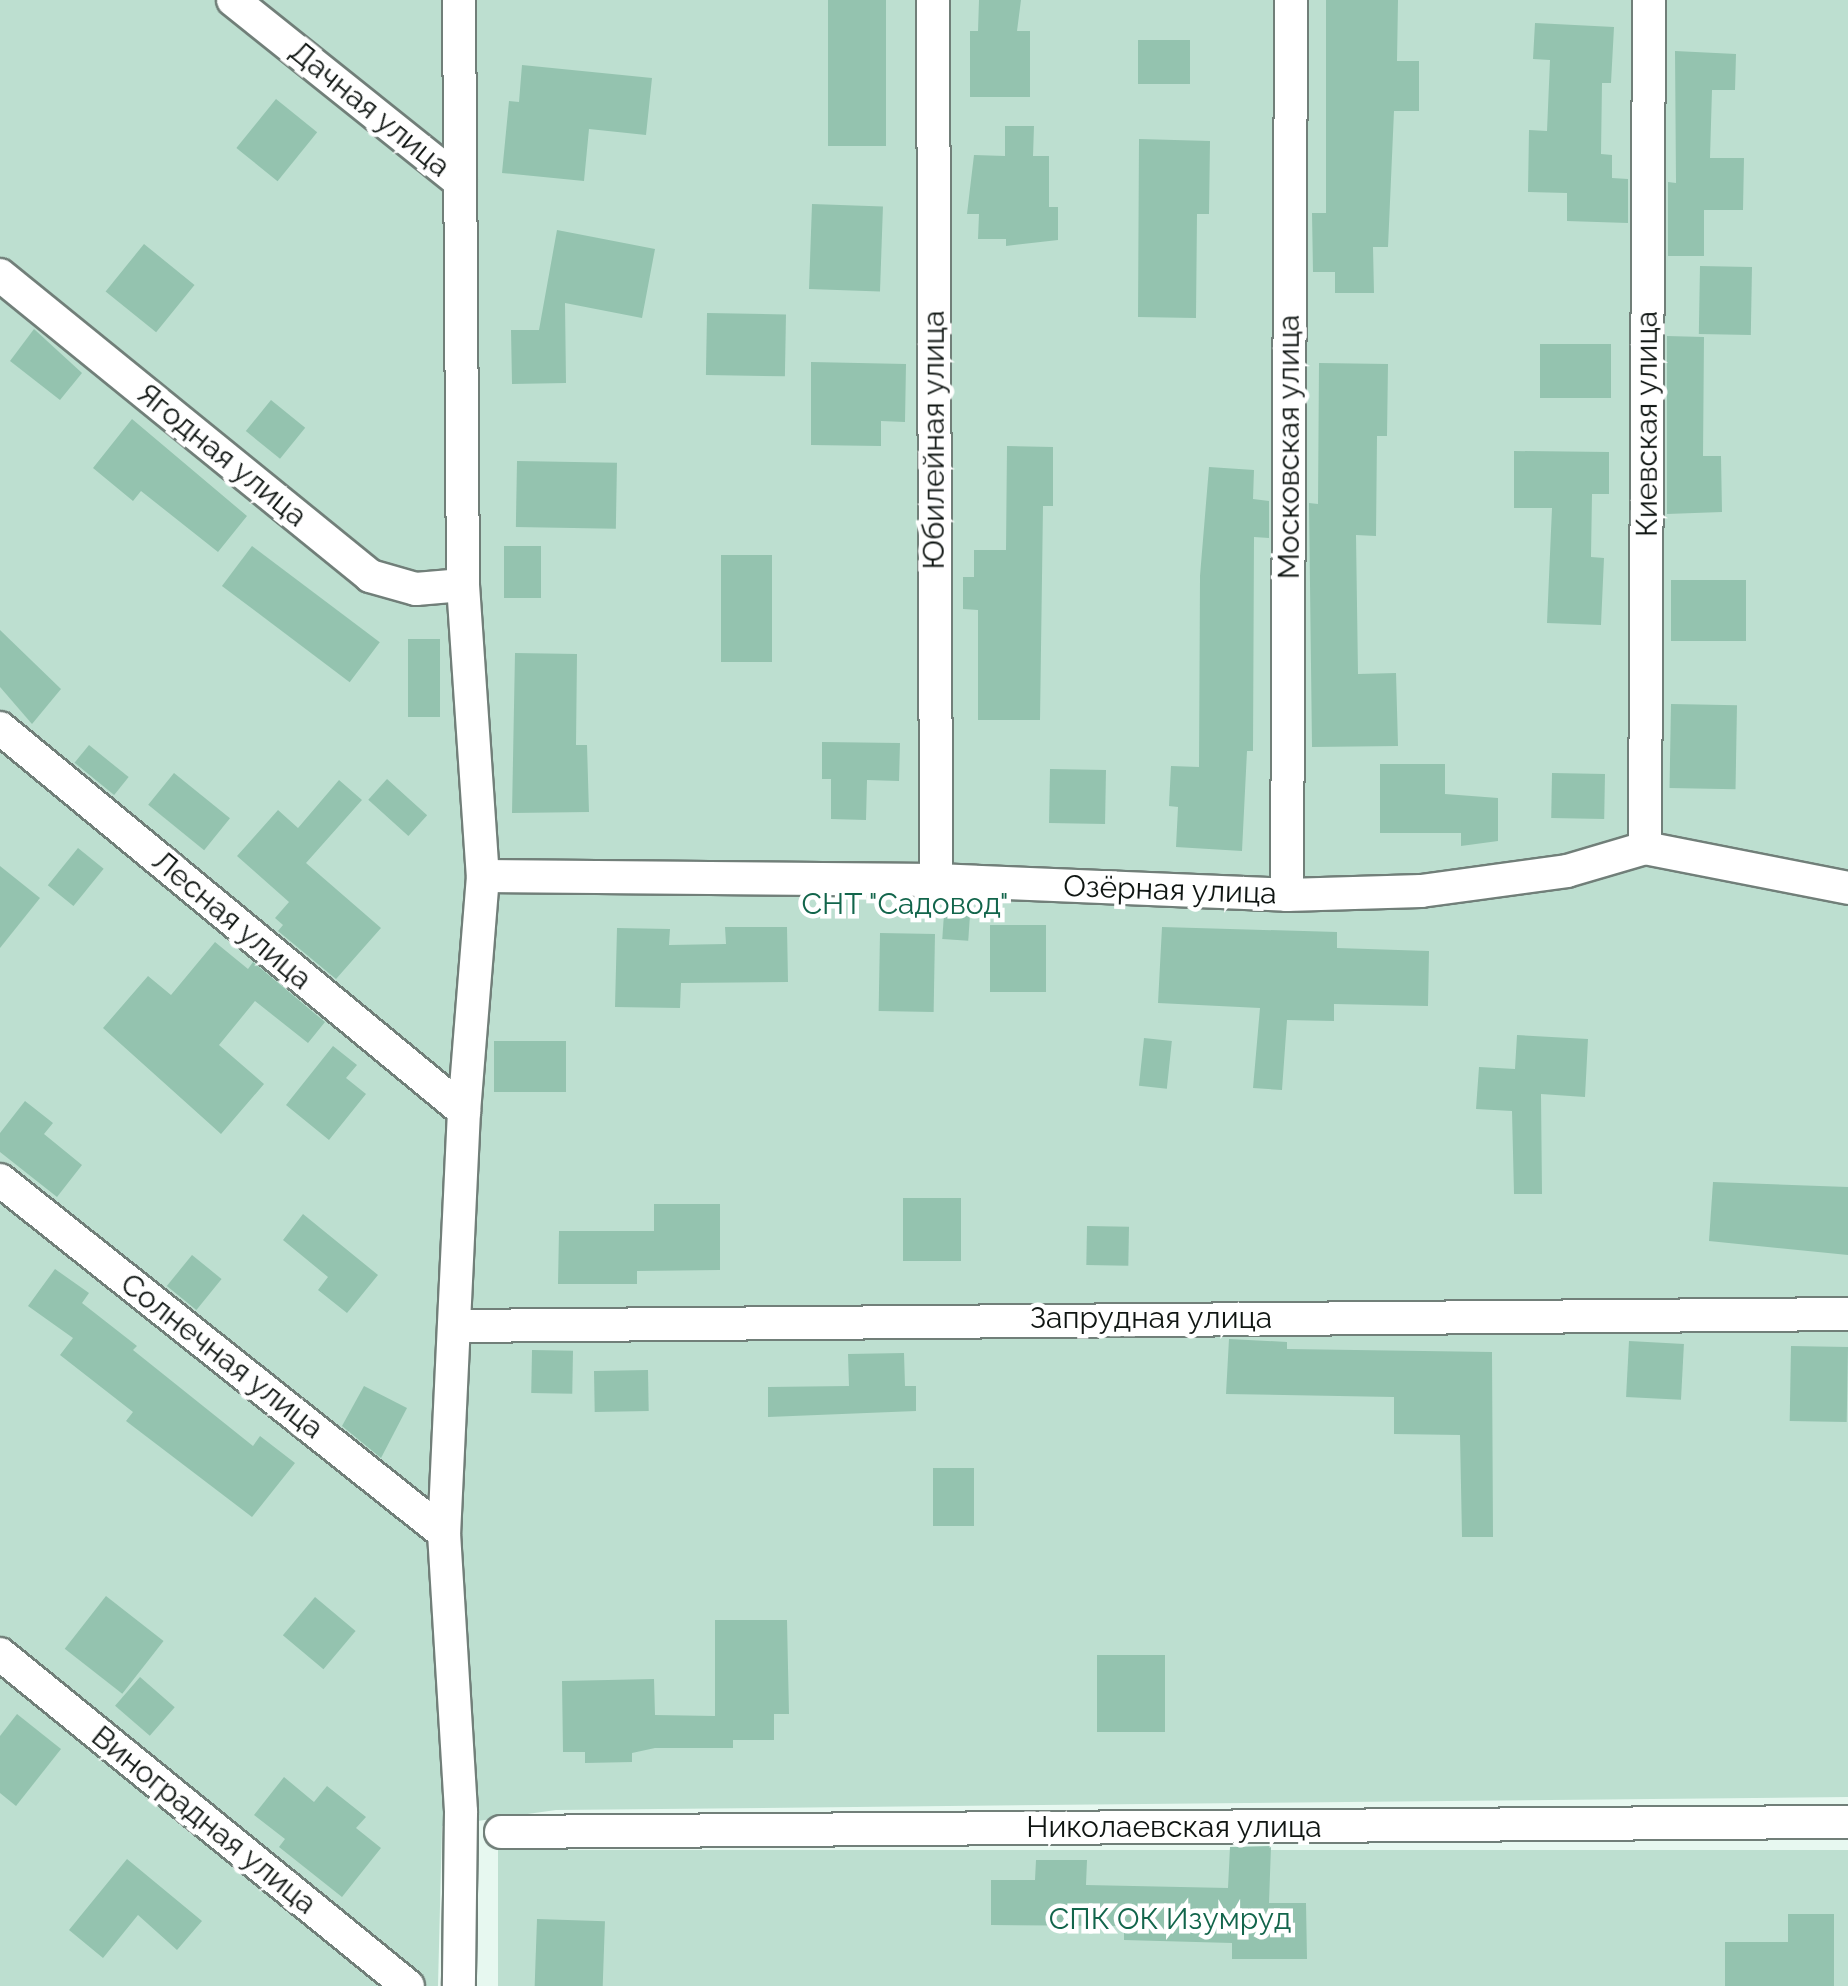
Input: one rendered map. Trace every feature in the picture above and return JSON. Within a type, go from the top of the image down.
[{"type":"street","name":"Дачная улица","points":[[234,0],[460,182]]},
{"type":"street","points":[[459,0],[463,585],[483,876],[464,1112],[444,1533],[461,1812],[459,1986]]},
{"type":"street","name":"Юбилейная улица","points":[[932,0],[936,880]]},
{"type":"street","name":"Московская улица","points":[[1287,895],[1291,0]]},
{"type":"street","name":"Киевская улица","points":[[1645,848],[1649,0]]},
{"type":"street","name":"Ягодная улица","points":[[0,275],[370,576],[416,589],[463,585]]},
{"type":"street","name":"Лесная улица","points":[[0,728],[464,1112]]},
{"type":"street","name":"Озёрная улица","points":[[483,876],[936,880],[1287,895],[1421,891],[1568,870],[1645,848],[1848,888]]},
{"type":"street","name":"Солнечная улица","points":[[0,1180],[444,1533]]},
{"type":"street","name":"Запрудная улица","points":[[454,1326],[1848,1314]]},
{"type":"street","name":"Виноградная улица","points":[[0,1654],[408,1986]]},
{"type":"street","name":"Николаевская улица","points":[[500,1832],[1848,1822]]},
{"type":"green space","name":"СНТ \"Садовод\"","points":[[0,0],[1848,0],[1848,1797],[556,1810],[442,1826],[438,1986],[0,1986]]},
{"type":"green space","name":"СПК ОК Изумруд","points":[[498,1850],[1848,1850],[1848,1986],[498,1986]]},
{"type":"building","points":[[828,0],[886,0],[886,146],[828,146]]},
{"type":"building","points":[[979,0],[1021,0],[1017,31],[1030,31],[1030,97],[970,97],[970,31],[978,31]]},
{"type":"building","points":[[1326,0],[1398,0],[1397,61],[1419,61],[1419,111],[1394,111],[1388,247],[1373,247],[1374,293],[1335,293],[1335,272],[1313,272],[1312,213],[1326,213]]},
{"type":"building","points":[[1535,23],[1614,27],[1611,83],[1602,83],[1601,154],[1612,155],[1612,178],[1628,179],[1628,223],[1567,221],[1567,193],[1528,192],[1529,130],[1547,131],[1550,60],[1533,59]]},
{"type":"building","points":[[1138,40],[1190,40],[1190,84],[1138,84]]},
{"type":"building","points":[[1675,51],[1736,54],[1735,90],[1712,90],[1710,158],[1744,158],[1743,210],[1704,210],[1704,256],[1668,256],[1668,182],[1676,183]]},
{"type":"building","points":[[522,65],[652,78],[646,135],[589,129],[584,181],[502,173],[509,101],[519,102]]},
{"type":"building","points":[[276,99],[317,132],[278,181],[236,148]]},
{"type":"building","points":[[1005,126],[1034,126],[1033,156],[1049,156],[1049,207],[1058,207],[1058,240],[1006,246],[1006,239],[978,239],[979,214],[967,214],[974,155],[1005,156]]},
{"type":"building","points":[[1139,139],[1210,141],[1209,214],[1197,214],[1196,318],[1138,317]]},
{"type":"building","points":[[812,204],[883,206],[880,291],[809,289]]},
{"type":"building","points":[[557,230],[655,249],[642,318],[565,303],[566,383],[512,384],[511,330],[539,330]]},
{"type":"building","points":[[144,244],[195,285],[156,332],[106,291]]},
{"type":"building","points":[[1700,266],[1752,267],[1751,335],[1699,334]]},
{"type":"building","points":[[707,313],[786,314],[785,376],[706,375]]},
{"type":"building","points":[[34,329],[82,373],[60,400],[10,361]]},
{"type":"building","points":[[1667,336],[1704,337],[1703,456],[1721,456],[1722,512],[1667,514]]},
{"type":"building","points":[[1540,344],[1611,344],[1611,398],[1540,398]]},
{"type":"building","points":[[811,362],[906,364],[905,422],[881,421],[881,446],[811,445]]},
{"type":"building","points":[[1319,363],[1388,364],[1387,436],[1377,436],[1376,536],[1356,535],[1358,674],[1396,673],[1398,746],[1312,747],[1309,503],[1318,504]]},
{"type":"building","points":[[271,400],[305,428],[280,459],[246,431]]},
{"type":"building","points":[[132,419],[247,516],[218,552],[141,491],[133,501],[93,468]]},
{"type":"building","points":[[1007,446],[1053,447],[1053,506],[1043,506],[1040,720],[978,720],[978,610],[963,609],[963,577],[974,577],[974,550],[1006,550]]},
{"type":"building","points":[[1514,451],[1609,452],[1609,494],[1592,494],[1591,557],[1604,558],[1601,625],[1547,623],[1552,508],[1514,508]]},
{"type":"building","points":[[517,461],[617,463],[616,529],[516,527]]},
{"type":"building","points":[[1209,467],[1254,470],[1253,499],[1269,501],[1269,538],[1254,537],[1253,751],[1247,751],[1242,851],[1176,847],[1178,807],[1169,806],[1171,766],[1199,767],[1200,576]]},
{"type":"building","points":[[252,546],[380,642],[350,682],[222,586]]},
{"type":"building","points":[[504,546],[541,546],[541,598],[504,598]]},
{"type":"building","points":[[721,555],[772,555],[772,662],[721,662]]},
{"type":"building","points":[[1671,580],[1746,580],[1746,641],[1671,641]]},
{"type":"building","points":[[0,630],[61,689],[32,724],[0,687]]},
{"type":"building","points":[[408,639],[440,639],[440,717],[408,717]]},
{"type":"building","points":[[515,653],[577,654],[576,745],[587,745],[589,812],[512,813]]},
{"type":"building","points":[[1671,704],[1737,705],[1736,789],[1670,788]]},
{"type":"building","points":[[822,742],[900,743],[899,781],[867,780],[866,820],[831,819],[831,779],[822,779]]},
{"type":"building","points":[[89,745],[129,777],[114,795],[75,763]]},
{"type":"building","points":[[1380,764],[1445,764],[1445,794],[1498,798],[1498,841],[1461,846],[1461,833],[1380,833]]},
{"type":"building","points":[[1050,769],[1106,770],[1105,824],[1049,823]]},
{"type":"building","points":[[174,773],[230,818],[204,850],[148,805]]},
{"type":"building","points":[[1552,773],[1605,774],[1604,819],[1551,818]]},
{"type":"building","points":[[387,779],[427,815],[408,836],[368,800]]},
{"type":"building","points":[[339,780],[362,800],[306,863],[381,928],[336,979],[278,931],[283,925],[275,918],[289,902],[237,856],[278,810],[298,828]]},
{"type":"building","points":[[78,848],[104,869],[73,906],[48,885]]},
{"type":"building","points":[[0,866],[40,898],[0,948]]},
{"type":"building","points":[[945,900],[971,902],[968,941],[942,939]]},
{"type":"building","points":[[990,925],[1046,925],[1046,992],[990,992]]},
{"type":"building","points":[[725,927],[787,927],[788,982],[681,983],[680,1008],[615,1007],[617,928],[670,929],[669,945],[726,944]]},
{"type":"building","points":[[1162,927],[1337,932],[1337,948],[1429,951],[1428,1006],[1334,1004],[1334,1021],[1287,1020],[1282,1090],[1253,1088],[1260,1008],[1158,1003]]},
{"type":"building","points":[[880,933],[935,934],[934,1012],[879,1011]]},
{"type":"building","points":[[215,942],[248,969],[253,962],[325,1022],[308,1043],[255,1001],[219,1045],[264,1084],[221,1134],[103,1028],[148,976],[171,995]]},
{"type":"building","points":[[1517,1035],[1588,1039],[1585,1097],[1541,1094],[1542,1194],[1514,1194],[1512,1111],[1476,1109],[1479,1067],[1515,1069]]},
{"type":"building","points":[[1144,1038],[1172,1041],[1167,1089],[1139,1086]]},
{"type":"building","points":[[494,1041],[566,1041],[566,1092],[494,1092]]},
{"type":"building","points":[[333,1046],[357,1065],[346,1078],[366,1094],[329,1140],[286,1105]]},
{"type":"building","points":[[25,1101],[53,1123],[44,1134],[82,1165],[57,1197],[0,1152],[0,1133]]},
{"type":"building","points":[[1713,1182],[1848,1187],[1848,1255],[1709,1241]]},
{"type":"building","points":[[903,1198],[961,1198],[961,1261],[903,1261]]},
{"type":"building","points":[[654,1204],[720,1204],[720,1270],[637,1271],[637,1284],[558,1284],[559,1231],[654,1231]]},
{"type":"building","points":[[303,1214],[378,1275],[347,1313],[318,1290],[328,1277],[283,1240]]},
{"type":"building","points":[[1087,1226],[1129,1227],[1128,1266],[1086,1265]]},
{"type":"building","points":[[192,1255],[222,1279],[196,1310],[167,1286]]},
{"type":"building","points":[[55,1269],[89,1293],[82,1303],[137,1346],[133,1350],[253,1446],[260,1436],[295,1463],[252,1517],[126,1421],[133,1412],[60,1355],[73,1338],[28,1306]]},
{"type":"building","points":[[1229,1339],[1287,1342],[1287,1349],[1492,1352],[1493,1537],[1462,1537],[1460,1435],[1394,1434],[1394,1397],[1226,1394]]},
{"type":"building","points":[[1629,1341],[1684,1344],[1681,1400],[1626,1397]]},
{"type":"building","points":[[1791,1346],[1848,1347],[1847,1422],[1790,1421]]},
{"type":"building","points":[[532,1350],[573,1351],[572,1394],[531,1393]]},
{"type":"building","points":[[904,1353],[905,1386],[916,1386],[916,1411],[768,1417],[768,1387],[849,1386],[848,1354]]},
{"type":"building","points":[[648,1370],[649,1411],[595,1412],[594,1371]]},
{"type":"building","points":[[364,1386],[407,1408],[381,1458],[342,1426]]},
{"type":"building","points":[[933,1468],[974,1468],[974,1526],[933,1526]]},
{"type":"building","points":[[106,1596],[164,1641],[122,1694],[65,1649]]},
{"type":"building","points":[[315,1597],[356,1631],[323,1669],[283,1635]]},
{"type":"building","points":[[715,1620],[787,1620],[789,1714],[774,1714],[774,1740],[733,1740],[733,1748],[655,1748],[632,1753],[632,1762],[585,1763],[585,1752],[563,1752],[562,1681],[654,1679],[655,1715],[715,1716]]},
{"type":"building","points":[[1097,1655],[1165,1655],[1165,1732],[1097,1732]]},
{"type":"building","points":[[140,1677],[175,1707],[150,1736],[115,1706]]},
{"type":"building","points":[[17,1714],[61,1749],[16,1806],[0,1793],[0,1736]]},
{"type":"building","points":[[284,1777],[314,1802],[327,1786],[366,1817],[356,1828],[381,1848],[342,1897],[279,1847],[285,1839],[254,1815]]},
{"type":"building","points":[[1271,1846],[1269,1903],[1306,1903],[1307,1959],[1232,1959],[1232,1943],[1124,1940],[1124,1926],[991,1925],[991,1880],[1035,1880],[1036,1860],[1087,1860],[1086,1885],[1228,1888],[1230,1847]]},
{"type":"building","points":[[127,1859],[202,1921],[177,1950],[138,1915],[103,1958],[69,1930]]},
{"type":"building","points":[[1788,1914],[1834,1914],[1834,1986],[1725,1986],[1725,1942],[1788,1942]]},
{"type":"building","points":[[537,1919],[605,1921],[603,1986],[535,1986]]}]
